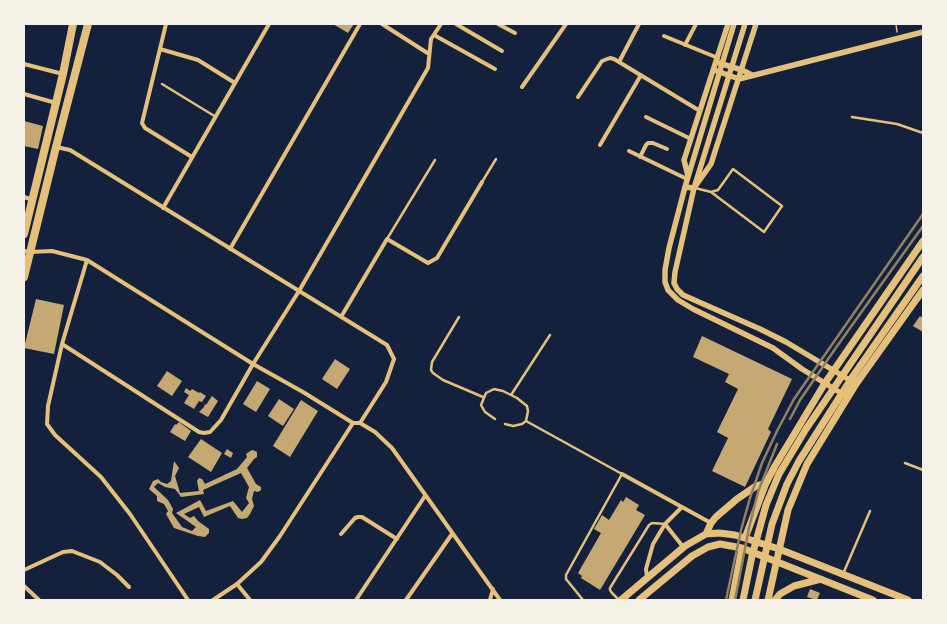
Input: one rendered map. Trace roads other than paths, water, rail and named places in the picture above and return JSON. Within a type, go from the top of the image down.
[{"type":"highway","points":[[24,234],[63,74],[73,24]]},
{"type":"highway","points":[[24,276],[27,252],[90,25]]},
{"type":"main road","points":[[745,538],[766,483],[825,383],[923,242]]},
{"type":"main road","points":[[742,600],[764,512],[779,474],[810,423],[923,257]]},
{"type":"main road","points":[[755,600],[772,524],[787,484],[799,460],[853,376],[923,276]]},
{"type":"main road","points":[[768,600],[788,510],[807,464],[856,384],[923,290]]},
{"type":"main road","points":[[706,534],[711,523],[737,499],[756,486],[766,483]]},
{"type":"main road","points":[[620,600],[684,548],[706,534],[719,533],[735,535],[779,549],[908,600]]},
{"type":"main road","points":[[639,600],[692,556],[708,547],[720,544],[733,545],[776,560],[873,600]]},
{"type":"main road","points":[[732,600],[742,548]]},
{"type":"main road","points":[[775,600],[780,594],[794,586],[822,579]]},
{"type":"street","points":[[166,24],[142,123],[145,128],[192,157]]},
{"type":"street","points":[[163,208],[269,24]]},
{"type":"street","points":[[230,249],[360,24]]},
{"type":"street","points":[[382,24],[429,54]]},
{"type":"street","points":[[62,344],[199,432],[210,432],[216,427],[253,364],[299,291],[428,68],[431,39],[441,24]]},
{"type":"street","points":[[456,24],[502,51]]},
{"type":"street","points":[[498,24],[515,33]]},
{"type":"street","points":[[522,87],[566,24]]},
{"type":"street","points":[[619,62],[639,24]]},
{"type":"street","points":[[685,45],[696,24]]},
{"type":"street","points":[[688,178],[684,160],[728,24]]},
{"type":"street","points":[[734,24],[685,186],[665,270],[665,282],[668,290],[678,300],[693,309],[773,348],[802,369],[848,397]]},
{"type":"street","points":[[745,24],[694,188],[675,272],[674,283],[677,289],[688,297],[760,329],[856,384]]},
{"type":"street","points":[[694,188],[711,164],[756,24]]},
{"type":"street","points":[[714,70],[739,79],[923,32]]},
{"type":"street","points":[[434,35],[495,70]]},
{"type":"street","points":[[664,36],[742,70],[752,76]]},
{"type":"street","points":[[160,49],[198,60],[235,83]]},
{"type":"street","points":[[578,97],[602,61],[610,58],[700,111]]},
{"type":"street","points":[[24,64],[63,74]]},
{"type":"street","points":[[600,144],[640,75]]},
{"type":"street","points":[[24,94],[56,103]]},
{"type":"street","points":[[646,117],[691,139]]},
{"type":"street","points":[[640,157],[648,143],[653,143],[667,149]]},
{"type":"street","points":[[56,147],[70,150],[387,345],[394,359],[386,382],[360,423]]},
{"type":"street","points":[[629,151],[688,178]]},
{"type":"street","points":[[340,317],[387,239],[428,263],[434,261],[482,182]]},
{"type":"street","points":[[685,186],[694,188]]},
{"type":"street","points":[[24,198],[32,200]]},
{"type":"street","points":[[27,252],[52,251],[87,260],[253,364],[303,392],[353,423],[360,423],[375,432],[392,448],[500,600]]},
{"type":"street","points":[[87,260],[62,344],[48,406],[47,424],[55,435],[101,477],[130,514],[188,600]]},
{"type":"street","points":[[213,600],[237,584],[261,562],[280,536],[353,423]]},
{"type":"street","points":[[622,474],[711,523]]},
{"type":"street","points":[[356,600],[425,496]]},
{"type":"street","points":[[647,579],[646,569],[653,544],[665,524],[682,507]]},
{"type":"street","points":[[341,534],[358,517],[362,517],[397,539]]},
{"type":"street","points":[[665,524],[684,548]]},
{"type":"street","points":[[406,600],[452,534]]},
{"type":"street","points":[[24,570],[63,552],[72,551],[100,562],[117,575],[129,587]]},
{"type":"street","points":[[237,584],[250,600]]},
{"type":"street","points":[[24,586],[39,600]]},
{"type":"street","points":[[490,600],[493,590]]},
{"type":"lane","points":[[162,84],[216,117]]},
{"type":"lane","points":[[852,117],[897,124],[923,133]]},
{"type":"lane","points":[[482,182],[496,159]]},
{"type":"lane","points":[[387,239],[435,160]]},
{"type":"lane","points":[[694,188],[711,192],[764,232],[782,206],[733,169],[718,190],[711,192]]},
{"type":"lane","points":[[459,317],[432,362],[431,370],[444,380],[484,397]]},
{"type":"lane","points":[[511,395],[550,334]]},
{"type":"lane","points":[[495,419],[488,415],[482,408],[481,404],[486,393],[494,390],[503,391],[523,402],[527,406],[528,411],[526,421],[518,426],[504,424]]},
{"type":"lane","points":[[526,421],[622,474],[566,575],[566,579],[582,600]]},
{"type":"lane","points":[[905,463],[923,470]]},
{"type":"lane","points":[[842,574],[870,511]]},
{"type":"lane","points":[[620,600],[612,593],[610,588],[649,525],[652,523],[665,524]]},
{"type":"railway","points":[[726,600],[741,530],[750,498],[762,463],[777,431],[794,399],[923,214]]},
{"type":"railway","points":[[790,419],[800,400],[835,349],[923,226]]},
{"type":"railway","points":[[735,600],[749,528],[758,492],[777,444]]}]
